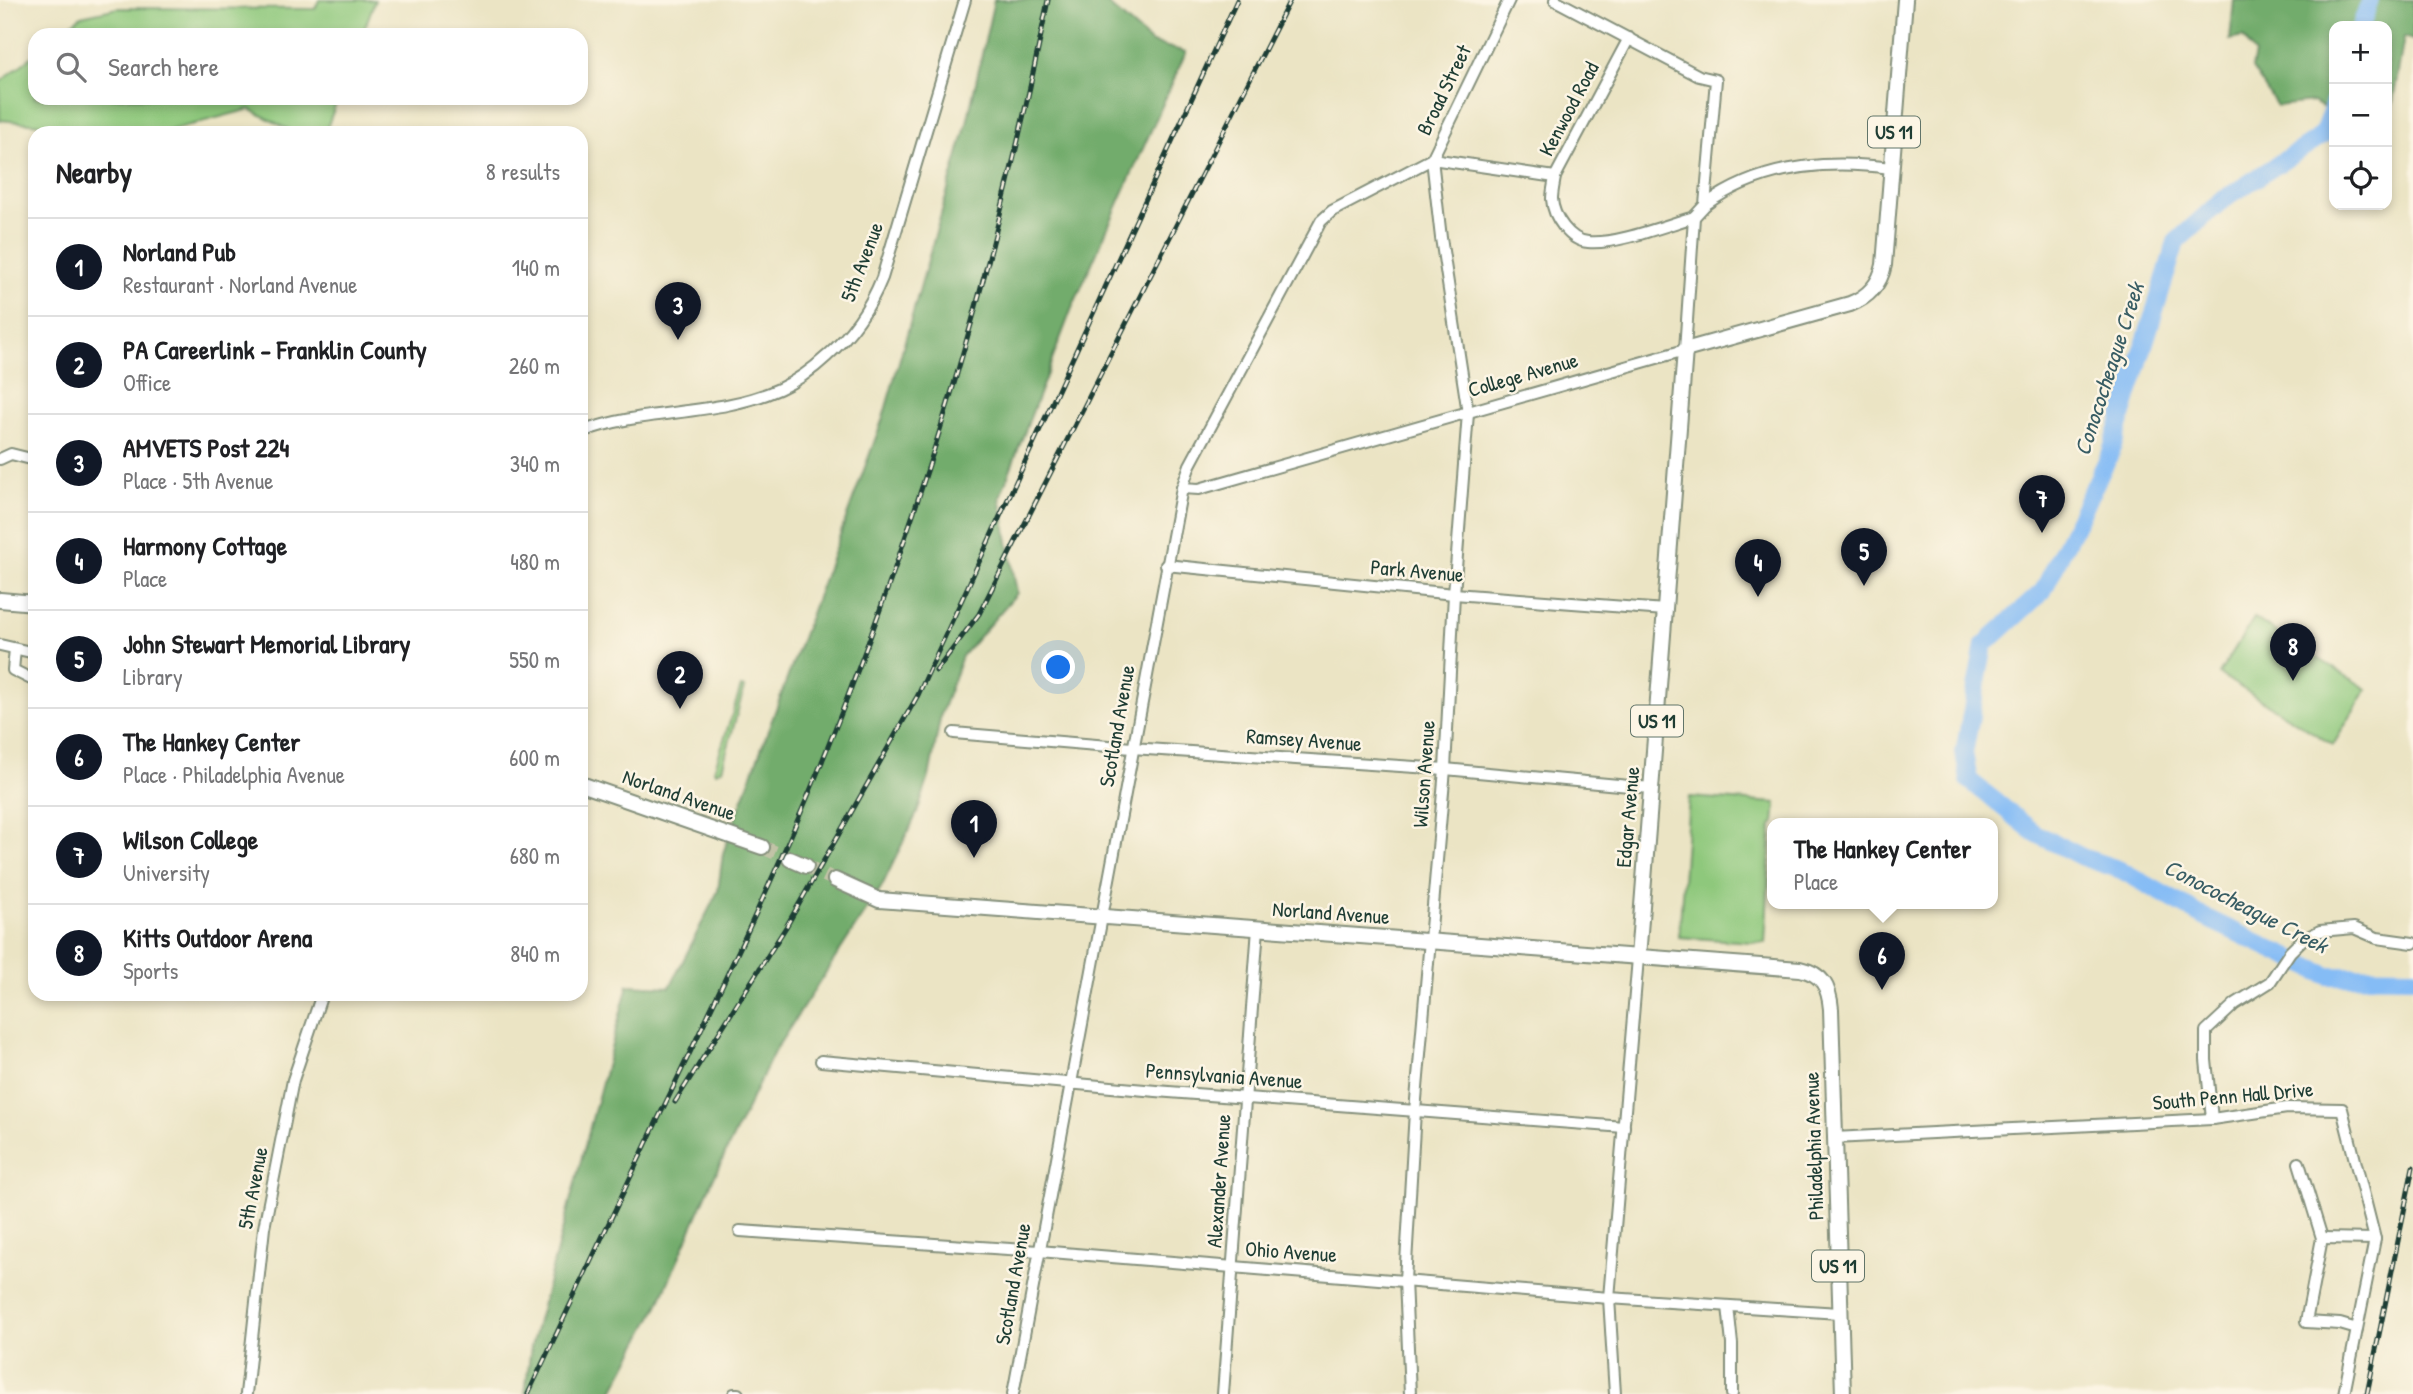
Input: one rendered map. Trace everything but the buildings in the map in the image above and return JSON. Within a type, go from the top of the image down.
[{"type":"main road","name":"US 11","points":[[1891,168],[1905,0]]},
{"type":"main road","name":"College Avenue","points":[[1685,350],[1850,304],[1872,290],[1880,279],[1884,265],[1891,168]]},
{"type":"main road","name":"Edgar Avenue","points":[[1638,958],[1685,350]]},
{"type":"main road","points":[[0,600],[28,602]]},
{"type":"main road","name":"Norland Avenue","points":[[588,786],[762,847]]},
{"type":"main road","points":[[790,859],[806,866]]},
{"type":"main road","name":"Norland Avenue","points":[[835,880],[880,900],[1800,969],[1814,973],[1825,983]]},
{"type":"main road","name":"Philadelphia Avenue","points":[[1825,983],[1831,1009],[1843,1394]]},
{"type":"street","name":"5th Avenue","points":[[588,430],[612,422],[744,401],[766,394],[812,369],[847,336],[860,320],[882,278],[965,0]]},
{"type":"street","name":"Broad Street","points":[[1432,159],[1509,0]]},
{"type":"street","points":[[1555,0],[1699,76],[1716,80],[1705,205]]},
{"type":"street","name":"Kenwood Road","points":[[1629,38],[1555,177],[1552,201],[1559,220],[1572,236],[1585,243],[1605,242],[1694,217]]},
{"type":"street","points":[[1432,159],[1555,177]]},
{"type":"street","name":"Wilson Avenue","points":[[1410,1394],[1405,1280],[1415,1111],[1445,768],[1454,594],[1468,413],[1441,238],[1432,159]]},
{"type":"street","name":"Scotland Avenue","points":[[1013,1394],[1182,488],[1190,466],[1321,221],[1332,211],[1432,159]]},
{"type":"street","points":[[1694,217],[1705,205],[1734,187],[1788,168],[1847,163],[1891,168]]},
{"type":"street","name":"Edgar Avenue","points":[[1685,350],[1694,217]]},
{"type":"street","name":"College Avenue","points":[[1182,488],[1199,489],[1685,350]]},
{"type":"street","points":[[0,459],[11,454],[28,458]]},
{"type":"street","name":"Park Avenue","points":[[1166,565],[1454,594],[1665,610]]},
{"type":"street","points":[[0,645],[28,652]]},
{"type":"street","points":[[15,649],[13,670],[28,678]]},
{"type":"street","name":"Ramsey Avenue","points":[[954,733],[1132,748],[1445,768],[1651,788]]},
{"type":"street","name":"Alexander Avenue","points":[[1223,1394],[1258,928]]},
{"type":"street","points":[[2212,1119],[2206,1031],[2235,1004],[2273,978],[2290,952],[2302,940],[2320,931],[2354,928],[2377,938],[2413,943]]},
{"type":"street","name":"Edgar Avenue","points":[[1615,1394],[1609,1298],[1638,958]]},
{"type":"street","name":"5th Avenue","points":[[246,1394],[264,1228],[293,1080],[320,1001]]},
{"type":"street","name":"Pennsylvania Avenue","points":[[821,1061],[1244,1098],[1624,1127]]},
{"type":"street","name":"South Penn Hall Drive","points":[[1834,1138],[2212,1119],[2287,1108],[2342,1109],[2375,1239],[2344,1394]]},
{"type":"street","points":[[2299,1163],[2322,1238],[2306,1322],[2340,1324],[2357,1329]]},
{"type":"street","name":"Ohio Avenue","points":[[740,1231],[1039,1251],[1609,1298],[1839,1313]]},
{"type":"street","points":[[2322,1238],[2375,1239]]},
{"type":"street","points":[[1728,1306],[1732,1344],[1732,1394]]},
{"type":"green space","points":[[319,0],[375,0],[365,28],[66,28],[81,16],[118,8],[315,9]]},
{"type":"green space","points":[[994,0],[1103,0],[1152,43],[1186,52],[1072,308],[1000,497],[1017,593],[962,656],[941,714],[929,777],[917,813],[882,886],[774,1052],[713,1179],[657,1308],[611,1394],[525,1394],[531,1347],[628,985],[670,987],[718,891],[723,853],[883,418],[967,123]]},
{"type":"green space","points":[[2234,0],[2413,0],[2413,40],[2404,37],[2392,107],[2392,21],[2329,21],[2329,110],[2313,102],[2277,106],[2252,68],[2255,54],[2243,37],[2230,40]]},
{"type":"green space","points":[[28,60],[28,105],[335,105],[328,126],[282,126],[250,109],[186,126],[60,126],[0,120],[0,82]]},
{"type":"green space","points":[[2254,618],[2367,689],[2333,745],[2219,674]]},
{"type":"green space","points":[[741,687],[744,688],[722,769],[716,772],[714,770]]},
{"type":"green space","points":[[1689,797],[1776,803],[1775,818],[1767,818],[1765,943],[1679,937]]},
{"type":"waterway","name":"Conococheague Creek","points":[[2363,21],[2370,0]]},
{"type":"waterway","name":"Conococheague Creek","points":[[2329,118],[2323,135],[2221,201],[2176,242],[2111,452],[2043,591],[1984,645],[1964,753],[1969,780],[2035,833],[2082,857],[2121,870],[2204,917],[2328,976],[2413,977]]},
{"type":"tunnel","points":[[762,847],[790,859]]},
{"type":"tunnel","points":[[806,866],[835,880]]},
{"type":"railway","points":[[528,1394],[769,884],[805,803],[881,607],[947,408],[976,307],[1048,0]]},
{"type":"railway","points":[[675,1102],[786,927],[918,695],[1237,0]]},
{"type":"railway","points":[[936,671],[979,614],[1290,0]]},
{"type":"railway","points":[[2367,1394],[2413,1167]]},
{"type":"place","name":"AMVETS Post 224","points":[[678,340]]},
{"type":"place","name":"Wilson College","points":[[2042,533]]},
{"type":"place","name":"John Stewart Memorial Library","points":[[1864,586]]},
{"type":"place","name":"Harmony Cottage","points":[[1758,597]]},
{"type":"place","name":"Kitts Outdoor Arena","points":[[2293,681]]},
{"type":"place","name":"PA Careerlink - Franklin County","points":[[680,709]]},
{"type":"place","name":"Norland Pub","points":[[974,858]]},
{"type":"place","name":"The Hankey Center","points":[[1882,990]]}]
